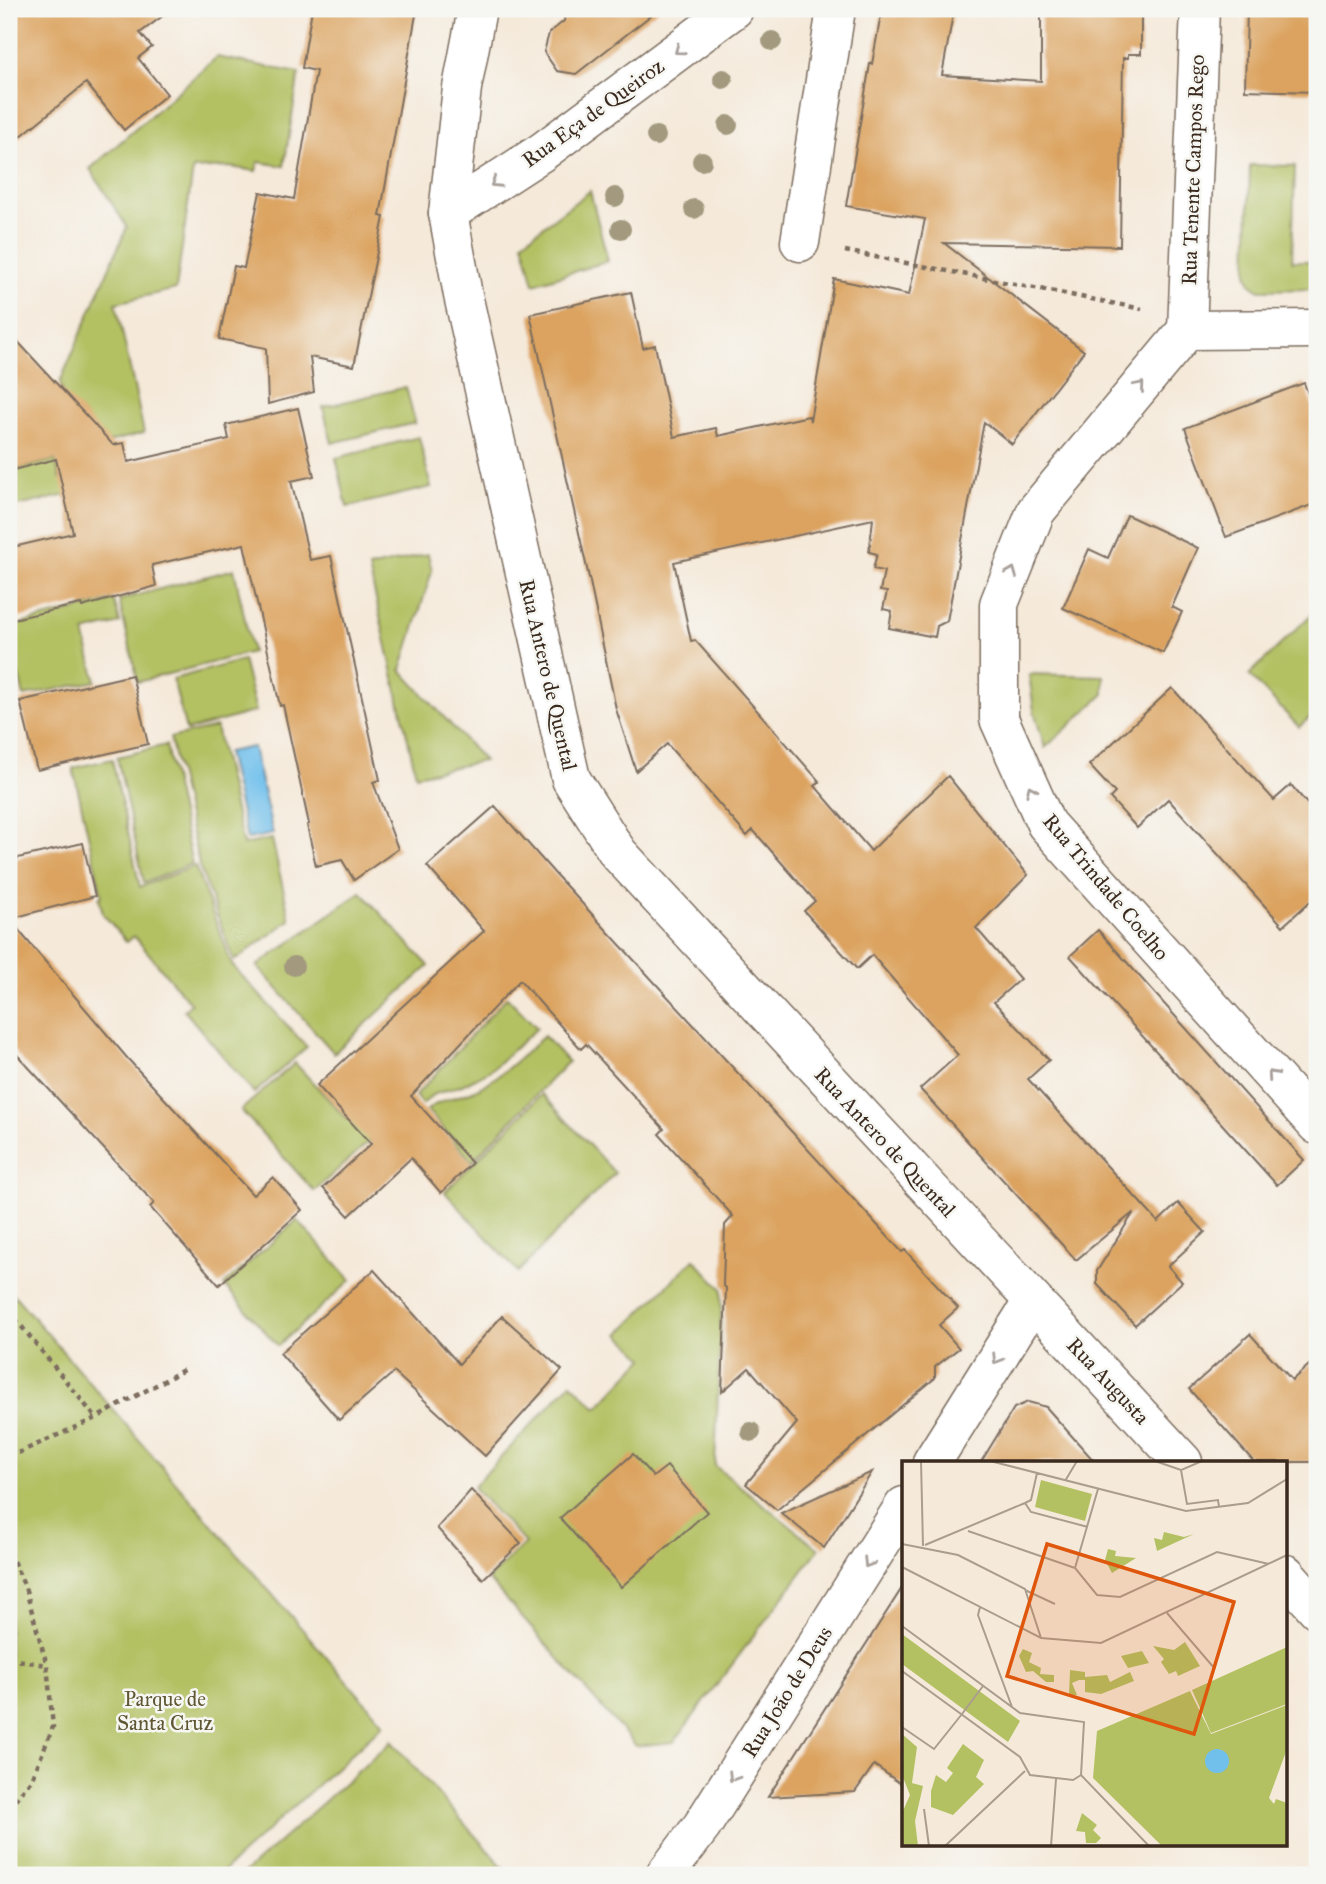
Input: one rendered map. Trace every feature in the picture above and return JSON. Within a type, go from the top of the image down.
[{"type":"street","name":"Rua Antero de Quental","points":[[477,9],[462,88],[448,213],[463,295],[571,779],[618,853],[1033,1301]]},
{"type":"street","name":"Rua Eça de Queiroz","points":[[448,213],[542,152],[734,9]]},
{"type":"street","points":[[800,242],[836,9]]},
{"type":"street","name":"Rua Tenente Campos Rego","points":[[1187,330],[1200,9]]},
{"type":"street","points":[[1187,330],[1317,329]]},
{"type":"street","name":"Rua Trindade Coelho","points":[[1187,330],[1036,511],[999,604],[999,719],[1046,824],[1317,1125]]},
{"type":"street","points":[[933,1461],[1033,1301]]},
{"type":"street","name":"Rua Augusta","points":[[1033,1301],[1182,1461]]},
{"type":"street","name":"Rua João de Deus","points":[[666,1875],[702,1826],[902,1509]]},
{"type":"street","points":[[1288,1576],[1317,1609]]},
{"type":"path","points":[[843,251],[1140,309]]},
{"type":"path","points":[[9,1311],[96,1418]]},
{"type":"path","points":[[9,1457],[96,1418],[187,1368]]},
{"type":"path","points":[[9,1552],[25,1587],[47,1665],[53,1727],[32,1779],[9,1807]]},
{"type":"path","points":[[9,1658],[47,1665]]},
{"type":"green space","points":[[217,57],[299,73],[284,166],[258,162],[256,171],[230,167],[193,169],[176,289],[116,303],[144,433],[82,449],[60,382],[127,227],[90,169]]},
{"type":"green space","points":[[1250,165],[1295,166],[1292,261],[1317,261],[1317,289],[1260,290],[1251,284],[1247,273]]},
{"type":"green space","points":[[590,191],[608,261],[534,284],[523,242]]},
{"type":"green space","points":[[406,387],[415,423],[332,443],[323,407]]},
{"type":"green space","points":[[419,437],[431,487],[347,507],[336,458]]},
{"type":"green space","points":[[55,460],[60,478],[80,474],[84,491],[9,508],[9,472]]},
{"type":"green space","points":[[428,554],[432,571],[401,670],[484,761],[416,775],[369,568]]},
{"type":"green space","points":[[234,569],[252,652],[138,682],[119,600]]},
{"type":"green space","points":[[114,600],[120,623],[84,632],[96,681],[24,696],[9,627]]},
{"type":"green space","points":[[1317,609],[1317,711],[1299,727],[1249,675]]},
{"type":"green space","points":[[243,660],[256,711],[186,731],[173,679]]},
{"type":"green space","points":[[1029,674],[1104,676],[1104,694],[1045,748],[1034,711]]},
{"type":"green space","points":[[216,727],[243,845],[272,839],[290,920],[234,961],[200,868],[170,738]]},
{"type":"green space","points":[[166,745],[192,864],[144,883],[117,757]]},
{"type":"green space","points":[[112,759],[140,887],[195,866],[232,965],[307,1047],[254,1093],[184,1010],[191,1004],[134,936],[127,942],[103,914],[99,898],[102,896],[73,768]]},
{"type":"green space","points":[[361,892],[429,966],[334,1053],[257,966]]},
{"type":"green space","points":[[507,997],[537,1028],[491,1070],[462,1085],[432,1095],[423,1104],[415,1096]]},
{"type":"green space","points":[[544,1036],[568,1062],[472,1161],[427,1110],[493,1080]]},
{"type":"green space","points":[[295,1063],[347,1120],[363,1107],[383,1129],[314,1191],[241,1110]]},
{"type":"green space","points":[[542,1094],[615,1173],[518,1272],[445,1192]]},
{"type":"green space","points":[[297,1220],[351,1280],[278,1346],[224,1285]]},
{"type":"green space","points":[[694,1259],[722,1289],[715,1466],[819,1549],[674,1742],[636,1746],[488,1579],[525,1543],[473,1487],[571,1383],[597,1408],[644,1358],[619,1334]]},
{"type":"green space","name":"Parque de Santa Cruz","points":[[9,1289],[384,1724],[219,1875],[9,1875]]},
{"type":"green space","points":[[391,1742],[510,1875],[242,1875]]},
{"type":"water","points":[[253,747],[273,834],[247,839],[227,752]]},
{"type":"building","points":[[9,9],[172,9],[140,33],[152,47],[138,58],[167,94],[124,130],[86,83],[9,146]]},
{"type":"building","points":[[312,9],[417,9],[380,216],[384,217],[354,366],[310,357],[314,392],[268,404],[266,348],[219,339],[234,266],[244,268],[260,192],[294,199],[316,71],[302,68]]},
{"type":"building","points":[[566,9],[659,9],[576,74],[557,71],[544,52],[549,33],[564,21]]},
{"type":"building","points":[[882,9],[954,9],[942,75],[1041,81],[1041,9],[1141,9],[1141,54],[1128,54],[1128,58],[1123,58],[1120,246],[944,243],[1084,351],[1012,444],[984,422],[947,621],[937,626],[935,637],[889,628],[892,611],[883,609],[887,592],[880,591],[884,571],[873,569],[877,554],[869,552],[873,519],[674,562],[691,641],[695,640],[820,782],[815,786],[871,851],[948,776],[1028,875],[976,928],[1020,979],[994,1002],[1049,1060],[1028,1079],[1158,1222],[1178,1203],[1205,1232],[1168,1266],[1182,1282],[1135,1325],[1097,1284],[1097,1271],[1134,1212],[1076,1260],[920,1089],[958,1055],[872,955],[857,969],[804,911],[815,901],[753,830],[747,836],[667,744],[636,771],[616,709],[530,314],[631,292],[643,348],[655,345],[674,437],[716,428],[718,436],[809,416],[810,421],[834,279],[909,295],[925,219],[846,206]]},
{"type":"building","points":[[1247,9],[1317,9],[1317,92],[1245,90]]},
{"type":"building","points":[[9,332],[113,445],[124,443],[128,462],[229,439],[226,425],[298,408],[314,476],[291,481],[310,560],[331,556],[380,780],[373,782],[398,849],[354,880],[342,860],[316,866],[283,705],[280,706],[244,544],[152,565],[156,586],[82,607],[81,604],[9,620],[9,548],[73,533],[56,459],[9,471]]},
{"type":"building","points":[[1304,383],[1317,417],[1317,503],[1226,537],[1185,428]]},
{"type":"building","points":[[1127,515],[1198,548],[1172,607],[1182,612],[1163,653],[1063,608],[1089,549],[1108,558]]},
{"type":"building","points":[[132,675],[148,744],[37,770],[20,701]]},
{"type":"building","points":[[1172,688],[1274,800],[1291,785],[1317,815],[1317,895],[1283,926],[1168,799],[1137,828],[1110,798],[1115,793],[1089,765]]},
{"type":"building","points":[[495,806],[902,1252],[905,1250],[958,1308],[939,1325],[959,1348],[935,1367],[935,1378],[777,1510],[746,1484],[797,1423],[749,1368],[722,1392],[726,1288],[723,1285],[725,1225],[733,1216],[659,1134],[664,1129],[586,1044],[581,1049],[520,980],[411,1096],[472,1163],[441,1193],[411,1158],[349,1216],[323,1188],[371,1144],[317,1085],[484,931],[427,866]]},
{"type":"building","points":[[83,843],[95,896],[9,919],[9,860]]},
{"type":"building","points":[[9,919],[128,1059],[253,1195],[273,1177],[302,1210],[219,1285],[150,1207],[154,1203],[9,1046]]},
{"type":"building","points":[[1098,930],[1304,1160],[1277,1185],[1070,956]]},
{"type":"building","points":[[374,1270],[459,1364],[502,1316],[562,1370],[485,1456],[394,1372],[339,1420],[280,1353]]},
{"type":"building","points":[[1250,1334],[1292,1380],[1317,1358],[1317,1462],[1253,1461],[1189,1389]]},
{"type":"building","points":[[1028,1402],[1046,1407],[1094,1461],[982,1461],[1014,1408]]},
{"type":"building","points":[[633,1454],[653,1477],[667,1466],[707,1512],[621,1587],[560,1518]]},
{"type":"building","points":[[872,1472],[824,1548],[781,1513]]},
{"type":"building","points":[[471,1490],[521,1543],[483,1579],[437,1528]]},
{"type":"building","points":[[902,1588],[902,1785],[874,1765],[855,1792],[768,1797]]}]
